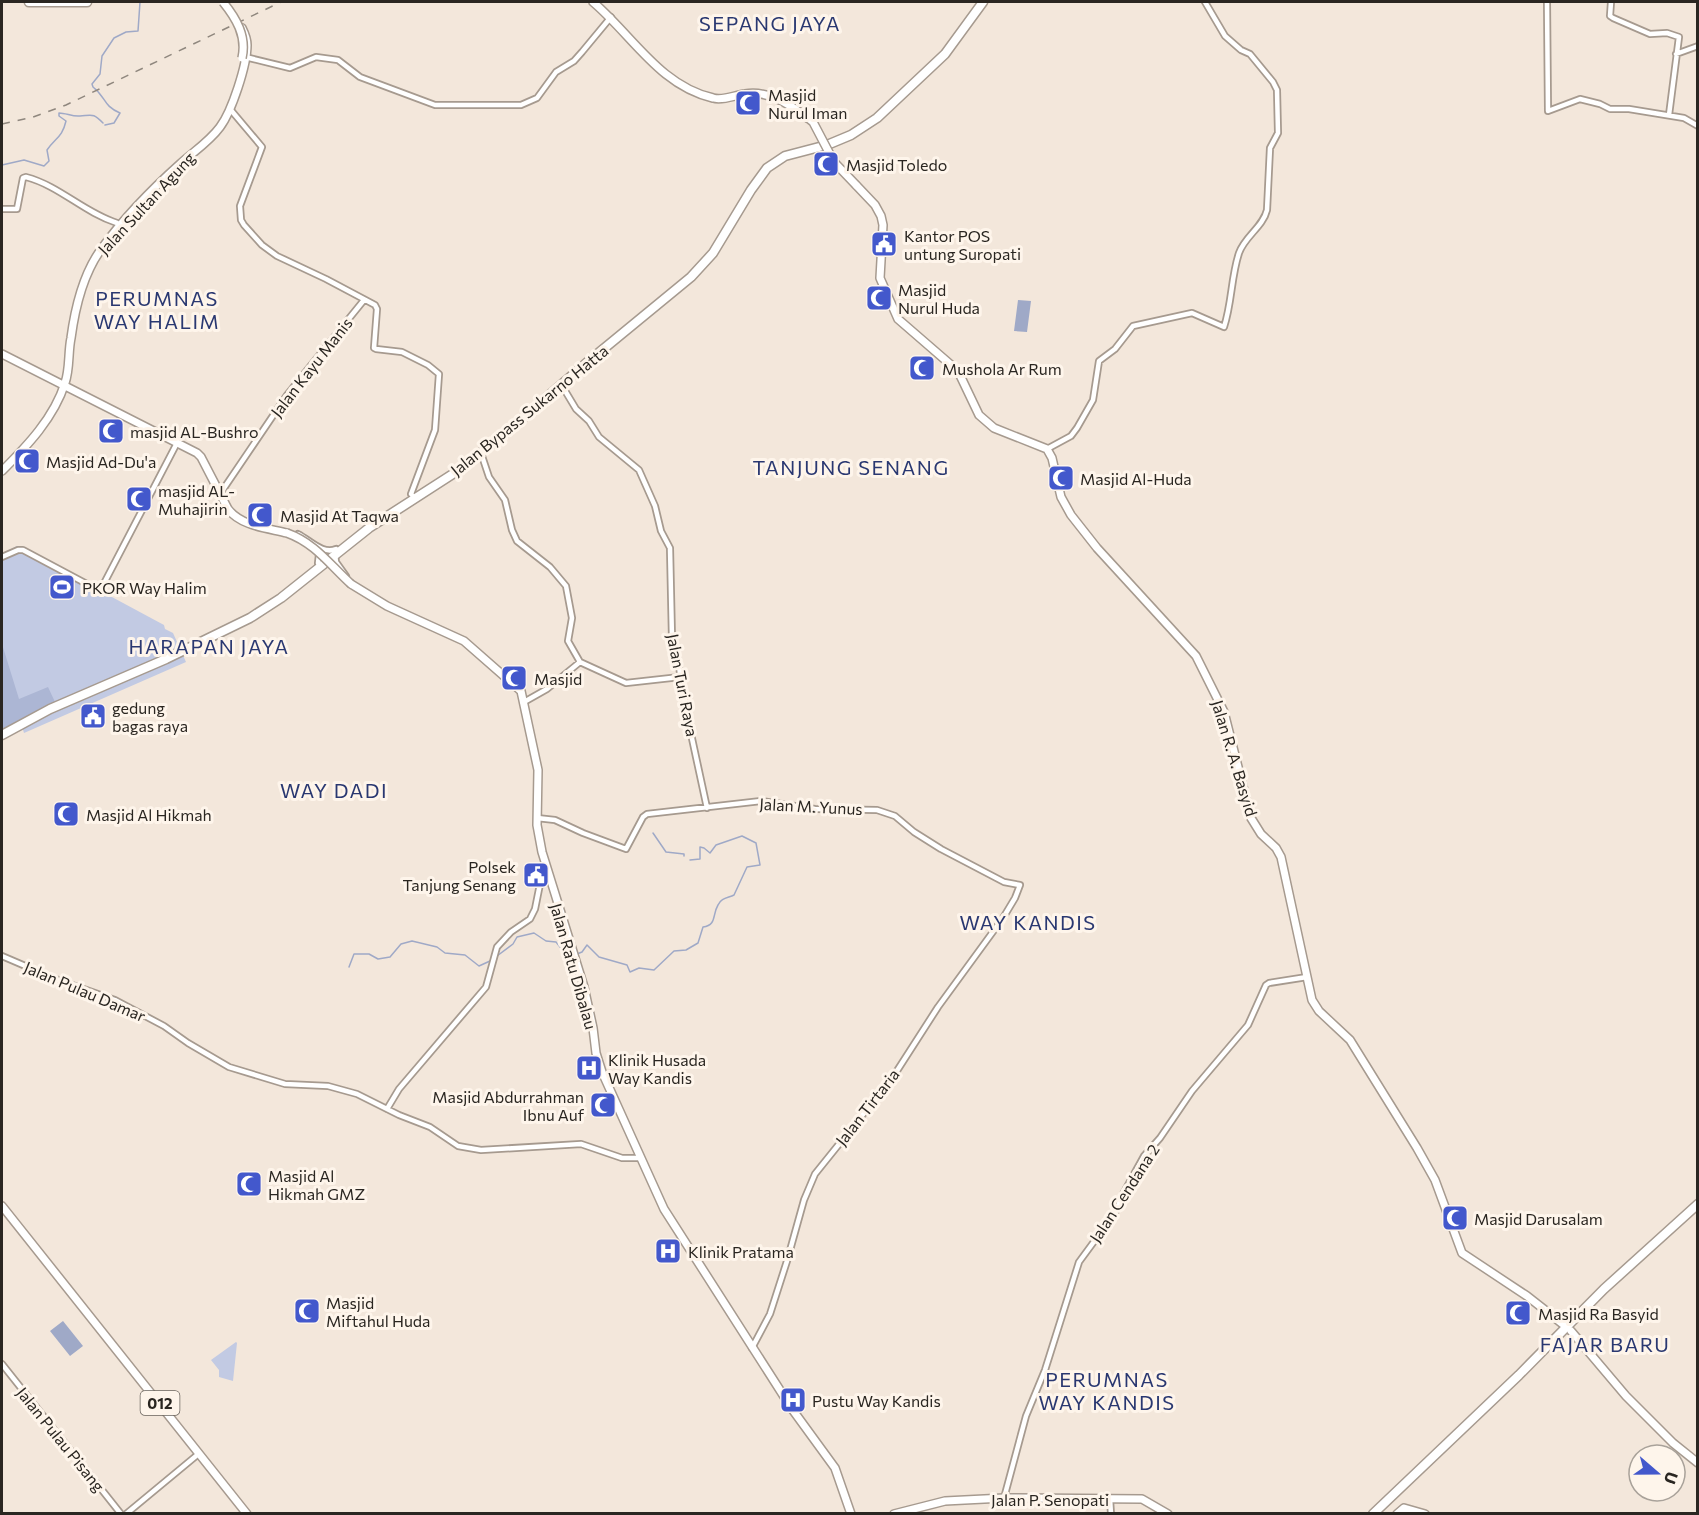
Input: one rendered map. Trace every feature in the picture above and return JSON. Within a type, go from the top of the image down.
[{"type":"highway","points":[[29,2],[87,2]]},
{"type":"highway","name":"Jalan Bypass Sukarno Hatta","points":[[2,733],[250,618],[276,602],[328,558],[413,496],[451,472],[504,431],[586,359],[692,273],[711,251],[763,172],[772,164],[785,156],[861,130],[877,118],[945,54],[981,2]]},
{"type":"highway","name":"Jalan Bypass Sukarno Hatta","points":[[328,558],[481,453],[561,384],[663,302],[713,253],[744,198]]},
{"type":"highway","points":[[1376,1514],[1610,1283],[1698,1206]]},
{"type":"main road","points":[[87,2],[92,2]]},
{"type":"main road","points":[[224,2],[243,35],[243,60]]},
{"type":"main road","name":"Jalan Sultan Agung","points":[[174,167],[217,131],[230,109],[243,60],[242,39],[232,13],[224,2]]},
{"type":"main road","points":[[593,2],[651,62],[669,78],[680,84],[716,99],[759,93],[810,117],[838,165],[859,188]]},
{"type":"main road","name":"Jalan Sultan Agung","points":[[2,469],[39,431],[62,385],[77,308],[95,257],[117,223],[219,123],[243,60]]},
{"type":"main road","points":[[801,112],[813,122],[834,162],[875,205],[881,216],[883,225],[880,278],[897,319],[958,371],[979,415],[987,424],[1047,449]]},
{"type":"main road","name":"Jalan Sultan Agung","points":[[109,235],[141,200]]},
{"type":"main road","name":"Jalan Ratu Dibalau","points":[[2,354],[197,453],[228,509],[236,517],[263,528],[297,537],[315,548],[356,587],[387,606],[464,641],[518,687],[524,702],[538,770],[538,835],[587,999],[599,1064],[616,1107],[672,1222],[792,1409],[835,1468],[851,1514]]},
{"type":"main road","name":"Jalan R. A. Basyid","points":[[1047,449],[1052,458],[1061,497],[1071,515],[1097,548],[1187,645],[1205,671],[1224,712],[1251,818],[1260,834],[1276,848],[1281,857],[1312,1000],[1316,1007],[1350,1040],[1417,1148],[1435,1180],[1462,1253],[1527,1296],[1564,1325]]},
{"type":"main road","name":"012","points":[[2,1208],[69,1296],[247,1514]]},
{"type":"main road","name":"012","points":[[32,1247],[176,1427],[242,1514]]},
{"type":"main road","points":[[1571,1331],[1626,1396],[1672,1443],[1698,1463]]},
{"type":"main road","name":"Jalan P. Senopati","points":[[894,1514],[945,1501],[1004,1498],[1143,1499],[1168,1514]]},
{"type":"main road","points":[[1397,1514],[1404,1508],[1425,1514]]},
{"type":"street","points":[[1047,449],[1071,436],[1077,428],[1093,400],[1099,361],[1115,349],[1133,326],[1192,313],[1224,327],[1240,252],[1265,218],[1270,148],[1278,133],[1277,90],[1250,54],[1238,48],[1225,36],[1205,2]]},
{"type":"street","points":[[1547,2],[1550,111],[1580,99],[1610,109],[1684,118],[1698,126]]},
{"type":"street","points":[[1611,2],[1610,16],[1613,18],[1650,34],[1667,33],[1678,36],[1669,115]]},
{"type":"street","points":[[243,60],[290,68],[316,57],[338,60],[360,77],[435,105],[521,105],[537,98],[556,72],[582,52],[610,17]]},
{"type":"street","points":[[1676,54],[1698,46]]},
{"type":"street","points":[[230,109],[262,147],[240,206],[241,220],[244,225],[262,245],[277,256],[322,276],[373,304],[377,309],[374,348],[379,351],[402,352],[428,365],[440,375],[435,430],[411,494],[413,496]]},
{"type":"street","points":[[2,209],[17,209],[23,178],[26,177],[46,183],[100,218],[117,223]]},
{"type":"street","name":"Jalan Kayu Manis","points":[[220,494],[287,395],[364,300]]},
{"type":"street","name":"Jalan Turi Raya","points":[[561,384],[576,409],[589,420],[599,437],[639,470],[655,506],[659,526],[671,553],[672,635],[707,808]]},
{"type":"street","points":[[2,557],[19,549],[100,591],[177,443]]},
{"type":"street","points":[[481,453],[489,477],[505,500],[517,541],[550,567],[566,586],[572,618],[568,641],[580,662],[626,683],[680,677]]},
{"type":"street","points":[[278,531],[297,539],[328,558]]},
{"type":"street","points":[[278,531],[298,534],[322,549],[330,551],[328,558]]},
{"type":"street","points":[[322,549],[323,553],[356,587]]},
{"type":"street","points":[[524,702],[547,689],[580,662]]},
{"type":"street","name":"Jalan M. Yunus","points":[[537,818],[555,820],[626,849],[645,815],[766,801],[816,809],[862,808],[883,811],[895,816],[914,832],[941,849],[1004,882],[1020,885]]},
{"type":"street","points":[[387,1109],[399,1089],[484,988],[489,980],[496,946],[506,934],[529,918],[535,905],[538,881],[548,874]]},
{"type":"street","name":"Jalan Tirtaria","points":[[752,1348],[770,1314],[788,1261],[804,1200],[816,1174],[893,1077],[938,1007],[1003,918],[1016,898],[1020,885]]},
{"type":"street","name":"Jalan Pulau Damar","points":[[2,956],[58,980],[115,1000],[152,1018],[208,1056],[233,1069],[292,1085],[338,1088],[367,1098],[430,1127],[454,1143],[469,1149],[493,1150],[581,1144],[619,1158],[640,1158]]},
{"type":"street","name":"Jalan Cendana 2","points":[[1004,1498],[1026,1416],[1047,1365],[1079,1262],[1116,1213],[1144,1156],[1170,1124],[1192,1091],[1248,1025],[1266,985],[1307,977]]},
{"type":"street","name":"Jalan Pulau Pisang","points":[[2,1364],[123,1514]]},
{"type":"street","points":[[123,1514],[196,1456]]},
{"type":"street","points":[[1110,1498],[1111,1514]]},
{"type":"shaded area","points":[[1018,300],[1031,301],[1027,332],[1014,331]]},
{"type":"shaded area","name":"PKOR Way Halim","points":[[17,546],[164,625],[165,629],[173,633],[186,662],[24,733],[2,662],[2,554]]},
{"type":"shaded area","points":[[2,644],[19,699],[48,687],[55,702],[2,732]]},
{"type":"shaded area","points":[[63,1321],[83,1346],[70,1356],[50,1331]]},
{"type":"shaded area","points":[[236,1342],[233,1381],[219,1377],[219,1370],[211,1360]]},
{"type":"waterway","points":[[105,125],[114,123],[120,113],[107,104],[92,84],[100,74],[102,56],[114,38],[126,32],[138,31],[140,2]]},
{"type":"waterway","points":[[2,165],[24,160],[44,166],[49,161],[47,150],[61,134],[66,121],[59,116],[59,113],[77,116],[93,115],[103,123]]},
{"type":"waterway","points":[[653,833],[666,852],[684,854],[684,856]]},
{"type":"waterway","points":[[577,954],[582,952],[587,945],[599,957],[627,965],[630,972],[639,968],[654,970],[674,951],[686,950],[698,943],[703,927],[712,922],[719,903],[734,895],[747,867],[760,865],[756,843],[742,836],[716,845],[710,853],[700,847],[700,859],[690,860]]},
{"type":"waterway","points":[[497,956],[513,944],[517,937],[534,933],[546,941],[556,942],[565,953],[572,954]]},
{"type":"waterway","points":[[349,967],[354,954],[369,954],[378,959],[390,957],[401,944],[412,941],[437,947],[445,953],[465,955],[479,966],[490,961]]},
{"type":"railway","points":[[2,124],[33,117],[66,105],[281,2]]},
{"type":"place","name":"Masjid Nurul Iman","points":[[748,103]]},
{"type":"place","name":"Masjid Toledo","points":[[826,164]]},
{"type":"place","name":"Kantor POS untung Suropati","points":[[884,244]]},
{"type":"place","name":"Masjid Nurul Huda","points":[[879,298]]},
{"type":"place","name":"Mushola Ar Rum","points":[[922,368]]},
{"type":"place","name":"masjid AL-Bushro","points":[[111,431]]},
{"type":"place","name":"Masjid Ad-Du'a","points":[[27,461]]},
{"type":"place","name":"Masjid Al-Huda","points":[[1061,478]]},
{"type":"place","name":"masjid AL- Muhajirin","points":[[139,499]]},
{"type":"place","name":"Masjid At Taqwa","points":[[260,515]]},
{"type":"place","name":"PKOR Way Halim","points":[[62,587]]},
{"type":"place","name":"Masjid","points":[[514,678]]},
{"type":"place","name":"gedung bagas raya","points":[[93,716]]},
{"type":"place","name":"Masjid Al Hikmah","points":[[66,814]]},
{"type":"place","name":"Polsek Tanjung Senang","points":[[536,875]]},
{"type":"place","name":"Klinik Husada Way Kandis","points":[[589,1068]]},
{"type":"place","name":"Masjid Abdurrahman Ibnu Auf","points":[[603,1105]]},
{"type":"place","name":"Masjid Al Hikmah GMZ","points":[[249,1184]]},
{"type":"place","name":"Masjid Darusalam","points":[[1455,1218]]},
{"type":"place","name":"Klinik Pratama","points":[[668,1251]]},
{"type":"place","name":"Masjid Miftahul Huda","points":[[307,1311]]},
{"type":"place","name":"Masjid Ra Basyid","points":[[1518,1313]]},
{"type":"place","name":"Pustu Way Kandis","points":[[793,1400]]},
{"type":"district","name":"SEPANG JAYA","points":[[770,23]]},
{"type":"district","name":"PERUMNAS WAY HALIM","points":[[157,310]]},
{"type":"district","name":"TANJUNG SENANG","points":[[851,467]]},
{"type":"district","name":"HARAPAN JAYA","points":[[209,646]]},
{"type":"district","name":"WAY DADI","points":[[334,790]]},
{"type":"district","name":"WAY KANDIS","points":[[1028,922]]},
{"type":"district","name":"FAJAR BARU","points":[[1605,1344]]},
{"type":"district","name":"PERUMNAS WAY KANDIS","points":[[1107,1390]]}]
